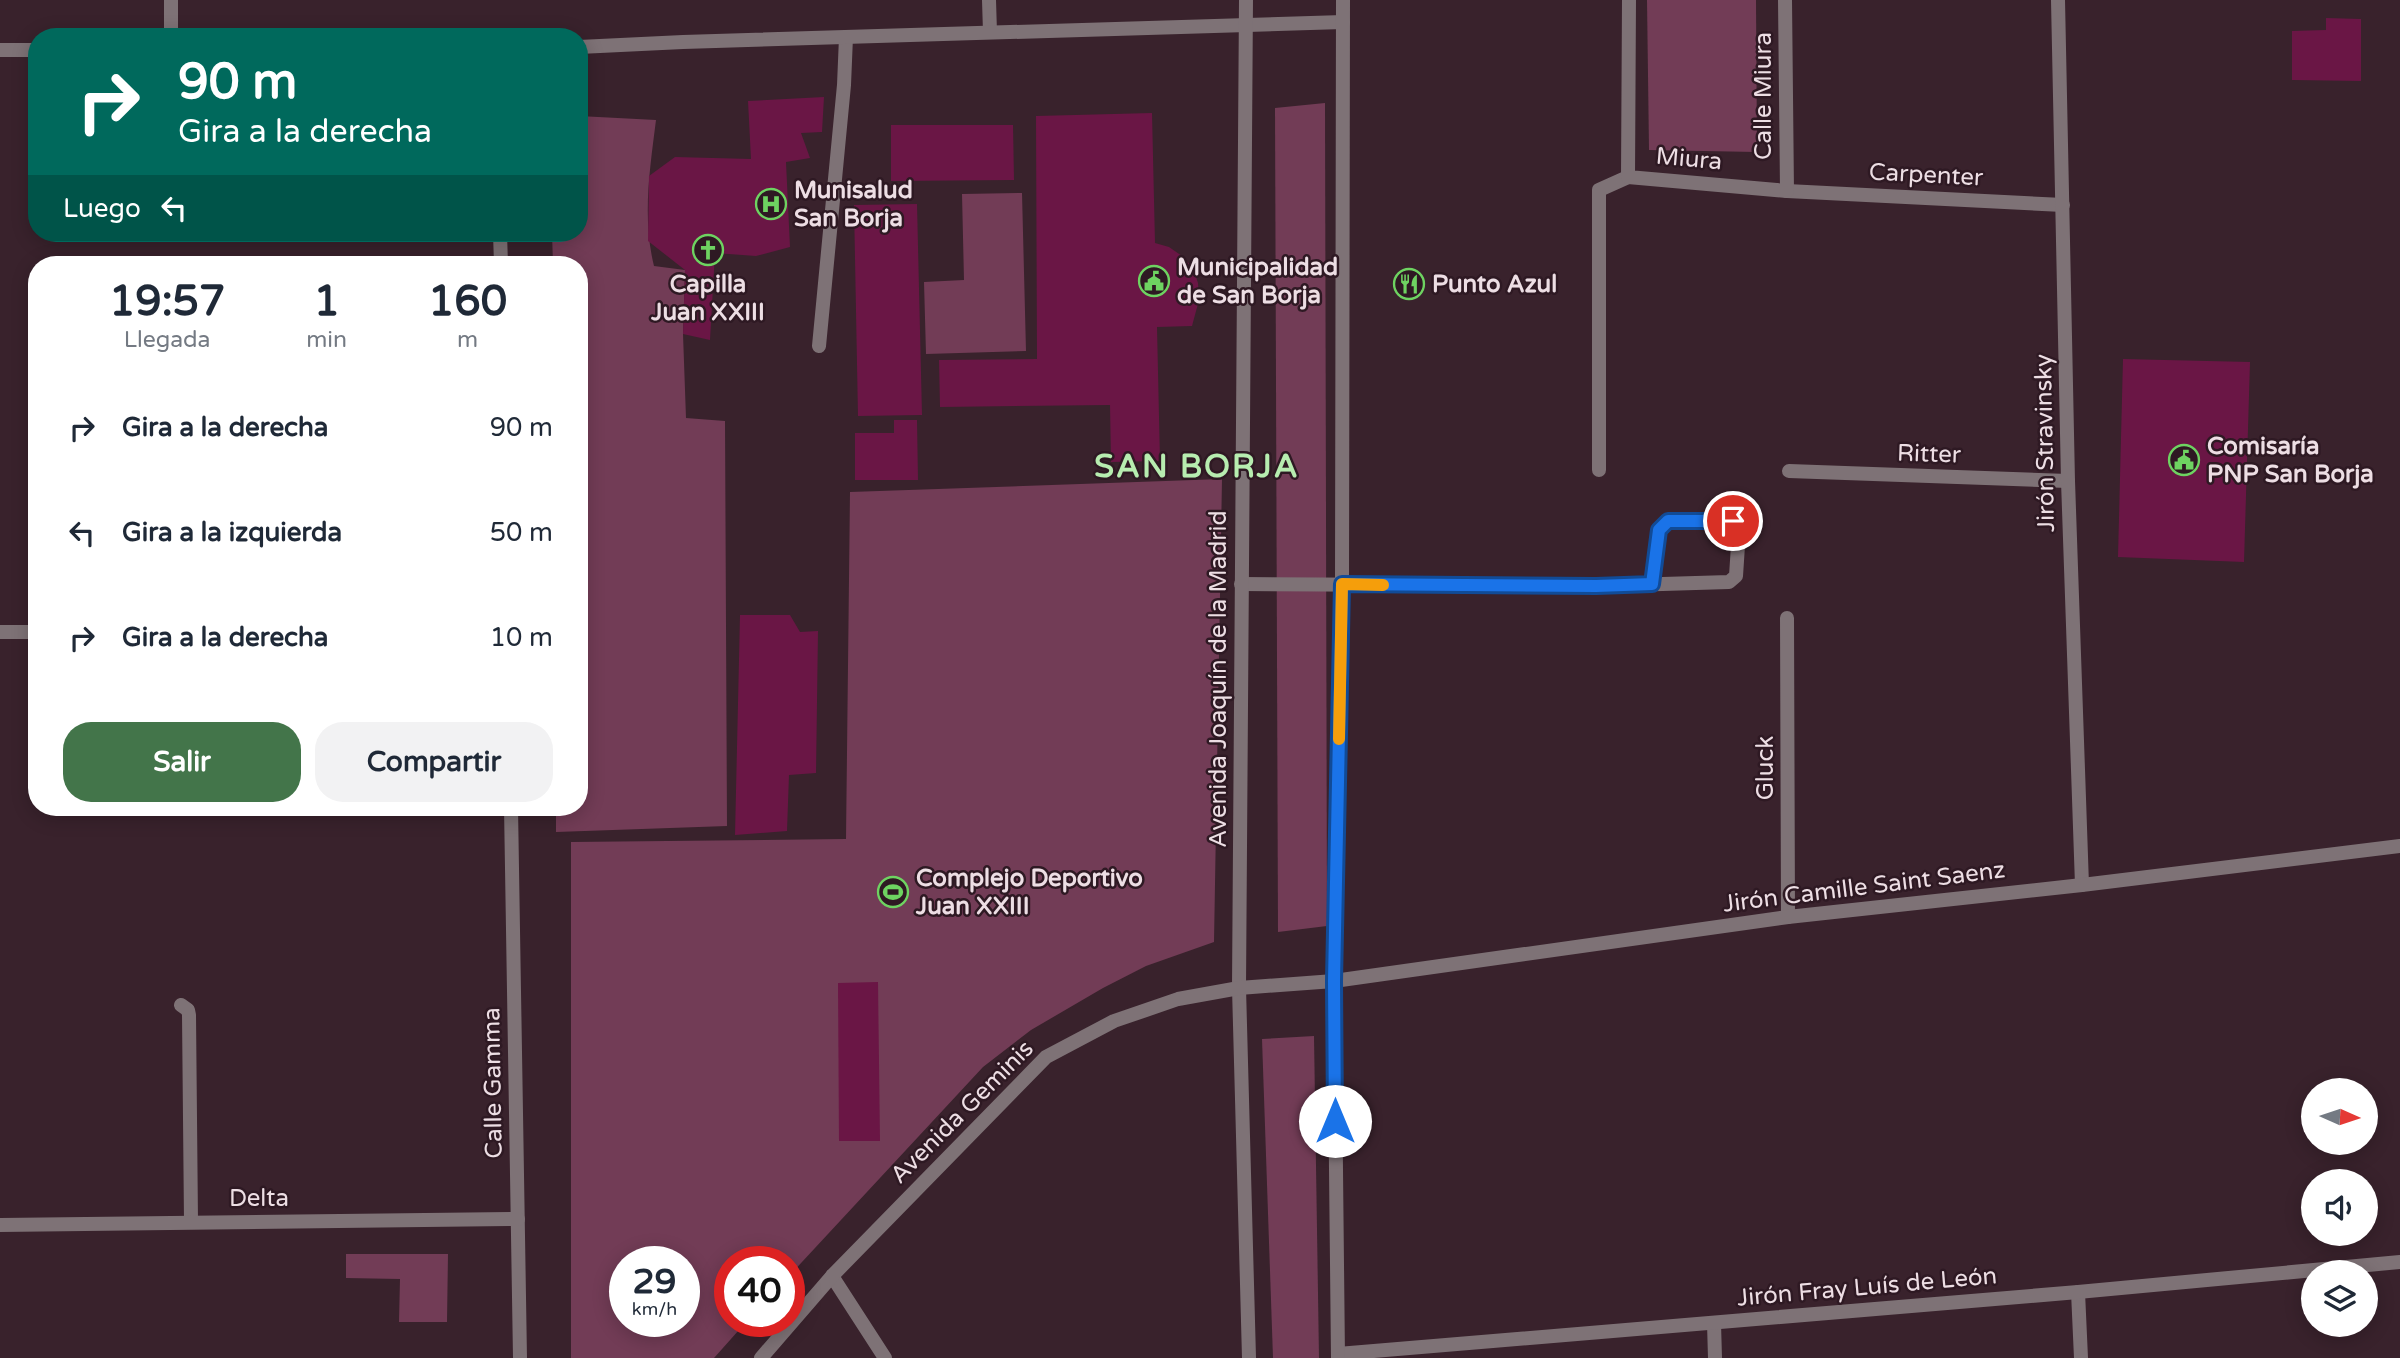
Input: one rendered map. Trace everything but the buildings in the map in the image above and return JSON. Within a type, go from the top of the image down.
[{"type":"street","points":[[171,0],[171,28]]},
{"type":"street","points":[[989,0],[990,32]]},
{"type":"street","name":"Avenida Joaquín de la Madrid","points":[[1246,0],[1239,988],[1249,1358]]},
{"type":"street","points":[[1338,1356],[1334,981],[1342,584],[1343,0]]},
{"type":"street","points":[[1599,470],[1598,190],[1628,177],[1629,0]]},
{"type":"street","name":"Calle Miura","points":[[1785,0],[1787,191]]},
{"type":"street","name":"Jirón Stravinsky","points":[[2058,0],[2068,481],[2082,885]]},
{"type":"street","points":[[588,47],[1343,22]]},
{"type":"street","points":[[818,345],[844,85],[846,37]]},
{"type":"street","points":[[0,50],[28,50]]},
{"type":"street","name":"Miura","points":[[1628,177],[1787,191]]},
{"type":"street","name":"Carpenter","points":[[1787,191],[2063,205]]},
{"type":"street","name":"Ritter","points":[[1789,471],[2068,481]]},
{"type":"street","points":[[1241,584],[1596,586],[1729,582],[1735,576],[1737,565],[1737,524],[1733,521],[1668,521],[1662,525],[1659,530],[1652,584]]},
{"type":"street","name":"Gluck","points":[[1787,618],[1787,917]]},
{"type":"street","points":[[0,632],[28,632]]},
{"type":"street","name":"Calle Gamma","points":[[510,816],[520,1358]]},
{"type":"street","name":"Jirón Camille Saint Saenz","points":[[1334,981],[1787,917],[2082,885],[2400,846]]},
{"type":"street","name":"Avenida Geminis","points":[[761,1358],[832,1276],[1046,1057],[1114,1021],[1178,999],[1239,988],[1334,981]]},
{"type":"street","points":[[181,1005],[190,1015],[191,1221]]},
{"type":"street","name":"Delta","points":[[0,1225],[518,1219]]},
{"type":"street","name":"Jirón Fray Luís de León","points":[[1338,1356],[2400,1262]]},
{"type":"street","points":[[832,1276],[885,1358]]},
{"type":"street","points":[[2078,1292],[2081,1358]]},
{"type":"street","points":[[1714,1323],[1715,1358]]},
{"type":"shaded area","points":[[1647,0],[1756,0],[1757,152],[1649,150]]},
{"type":"shaded area","points":[[1325,103],[1327,926],[1278,932],[1275,108]]},
{"type":"shaded area","points":[[588,116],[656,120],[648,193],[648,230],[654,266],[685,270],[683,334],[686,418],[725,421],[727,826],[556,832],[556,816],[588,816],[588,256],[553,256],[552,242],[588,242]]},
{"type":"shaded area","points":[[1022,193],[1026,351],[926,354],[924,282],[964,280],[962,194]]},
{"type":"shaded area","name":"Complejo Deportivo Juan XXIII","points":[[1222,479],[1214,942],[1146,966],[1103,988],[1031,1030],[983,1067],[805,1259],[805,1246],[714,1246],[714,1337],[733,1337],[714,1358],[571,1358],[571,842],[846,839],[850,492]]},
{"type":"shaded area","points":[[1314,1036],[1319,1358],[1273,1358],[1262,1039]]},
{"type":"shaded area","points":[[346,1254],[448,1254],[447,1322],[399,1322],[400,1279],[346,1278]]},
{"type":"slow traffic","points":[[1339,739],[1342,584],[1383,585]]},
{"type":"place","name":"Munisalud San Borja","points":[[771,204]]},
{"type":"place","name":"Capilla Juan XXIII","points":[[708,250]]},
{"type":"place","name":"Municipalidad de San Borja","points":[[1154,281]]},
{"type":"place","name":"Punto Azul","points":[[1409,284]]},
{"type":"place","name":"Comisaría PNP San Borja","points":[[2184,460]]},
{"type":"place","name":"Complejo Deportivo Juan XXIII","points":[[893,892]]},
{"type":"district","name":"SAN BORJA","points":[[1197,467]]},
{"type":"route","points":[[1335,1121],[1334,981],[1342,584],[1652,584],[1659,530],[1662,525],[1668,521],[1733,521]]}]
